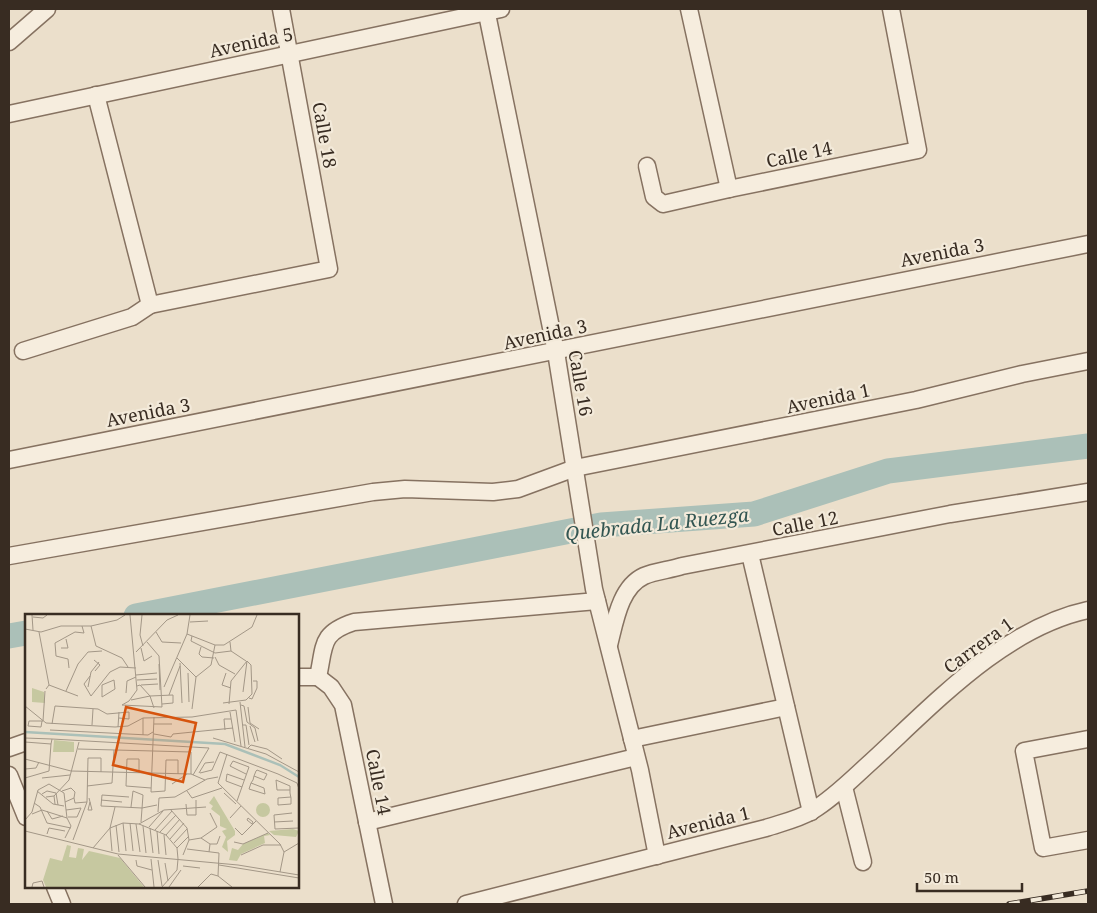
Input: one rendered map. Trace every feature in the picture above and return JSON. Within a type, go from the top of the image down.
[{"type":"street","points":[[9,42],[47,9]]},
{"type":"street","name":"Calle 18","points":[[150,305],[329,269],[281,9]]},
{"type":"street","points":[[647,166],[654,197],[663,204],[729,189],[689,9]]},
{"type":"street","name":"Calle 14","points":[[729,189],[918,150],[891,9]]},
{"type":"street","name":"Avenida 5","points":[[9,114],[491,10]]},
{"type":"street","name":"Calle 16","points":[[491,10],[556,352],[595,595],[609,647]]},
{"type":"street","points":[[23,351],[132,317],[150,305],[96,95]]},
{"type":"street","name":"Avenida 3","points":[[9,460],[1088,244]]},
{"type":"street","name":"Avenida 1","points":[[9,556],[373,492],[405,489],[493,492],[518,489],[575,468],[897,404],[1022,374],[1088,361]]},
{"type":"street","name":"Calle 12","points":[[657,856],[632,739],[609,647],[618,612],[628,590],[643,576],[950,514],[1088,492]]},
{"type":"street","points":[[750,554],[811,812]]},
{"type":"street","points":[[299,677],[318,677],[326,639],[336,628],[354,622],[595,595]]},
{"type":"street","name":"Carrera 1","points":[[926,712],[1008,644],[1037,628],[1088,610]]},
{"type":"street","name":"Calle 14","points":[[318,677],[331,687],[344,705],[384,904]]},
{"type":"street","points":[[632,739],[786,707]]},
{"type":"street","name":"Avenida 1","points":[[466,904],[766,828],[811,812],[844,787],[926,712]]},
{"type":"street","points":[[1088,739],[1024,750],[1043,848],[1088,840]]},
{"type":"street","points":[[9,748],[25,742]]},
{"type":"street","points":[[367,822],[636,758]]},
{"type":"street","points":[[9,775],[25,815]]},
{"type":"street","points":[[844,787],[863,862]]},
{"type":"street","points":[[55,888],[62,904]]},
{"type":"waterway","name":"Quebrada La Ruezga","points":[[146,614],[601,525],[754,514],[888,471],[1088,446]]},
{"type":"waterway","name":"Quebrada La Ruezga","points":[[9,636],[25,633]]},
{"type":"railway","points":[[1009,904],[1088,891]]}]
